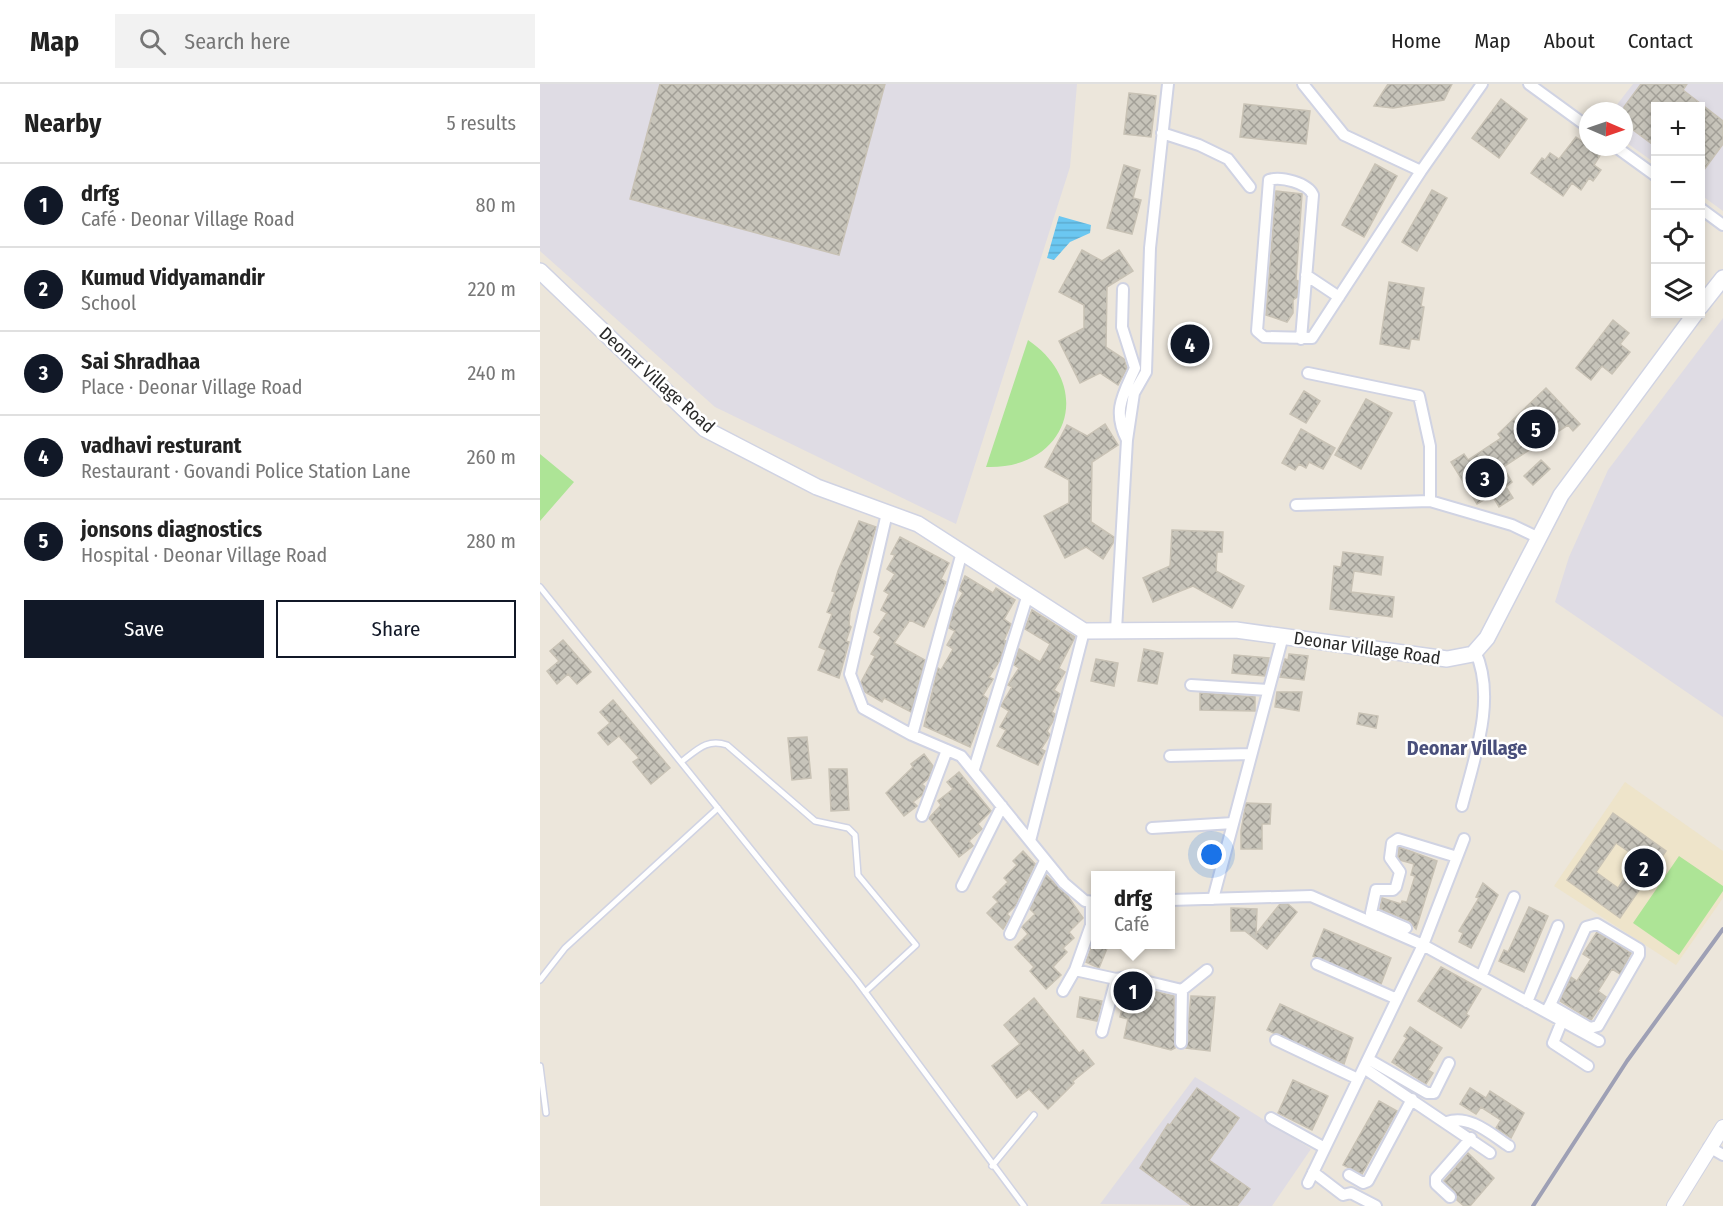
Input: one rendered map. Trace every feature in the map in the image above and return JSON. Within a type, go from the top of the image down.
[{"type":"main road","name":"Deonar Village Road","points":[[540,271],[705,429],[817,487],[918,524],[1084,631],[1236,630],[1447,659],[1475,651]]},
{"type":"main road","points":[[1705,302],[1723,279]]},
{"type":"main road","points":[[1475,651],[1499,618],[1537,537],[1561,495],[1692,318]]},
{"type":"street","points":[[1116,630],[1127,440],[1134,393],[1146,372],[1150,248],[1168,84]]},
{"type":"street","points":[[1303,84],[1344,135],[1421,171]]},
{"type":"street","points":[[1301,339],[1313,195],[1306,186],[1275,178],[1269,180],[1257,331],[1264,338],[1301,339],[1312,338],[1421,171],[1482,84]]},
{"type":"street","points":[[1529,84],[1579,120]]},
{"type":"street","points":[[1162,133],[1199,145],[1228,159],[1250,187]]},
{"type":"street","points":[[1628,156],[1651,172]]},
{"type":"street","points":[[1704,210],[1723,225]]},
{"type":"street","points":[[1306,275],[1339,297]]},
{"type":"street","points":[[1123,289],[1122,327],[1134,368],[1122,398],[1119,414],[1119,424],[1127,440]]},
{"type":"street","points":[[1308,373],[1419,396],[1430,446],[1430,501]]},
{"type":"street","points":[[1296,505],[1430,501],[1512,525],[1537,537]]},
{"type":"street","points":[[886,513],[850,674],[863,708],[912,735],[961,756],[974,769],[1064,883],[1085,901],[1091,902]]},
{"type":"street","points":[[912,735],[962,552]]},
{"type":"street","points":[[974,769],[1028,594]]},
{"type":"street","points":[[1030,842],[1084,631]]},
{"type":"street","points":[[1213,899],[1283,636]]},
{"type":"street","points":[[1462,806],[1475,755],[1484,696],[1484,669],[1475,651]]},
{"type":"street","points":[[1191,685],[1268,690]]},
{"type":"street","points":[[922,816],[947,750]]},
{"type":"street","points":[[1170,756],[1251,754]]},
{"type":"street","points":[[962,886],[1002,806]]},
{"type":"street","points":[[1152,828],[1233,823]]},
{"type":"street","points":[[1406,928],[1371,913],[1376,890],[1393,890],[1396,887],[1400,872],[1390,858],[1392,843],[1398,839],[1456,857]]},
{"type":"street","points":[[1308,1183],[1423,945],[1464,839]]},
{"type":"street","points":[[1010,934],[1045,861]]},
{"type":"street","points":[[1175,900],[1311,896],[1423,945],[1527,1002],[1590,1028],[1598,1026],[1639,955],[1639,949],[1597,924],[1586,927],[1548,1009]]},
{"type":"street","points":[[1481,976],[1514,897]]},
{"type":"street","points":[[1063,991],[1075,970],[1091,925]]},
{"type":"street","points":[[1527,1002],[1558,926]]},
{"type":"street","points":[[1317,964],[1397,999]]},
{"type":"street","points":[[1075,970],[1116,979],[1128,977],[1182,990]]},
{"type":"street","points":[[1182,990],[1207,970]]},
{"type":"street","points":[[1102,1032],[1116,979]]},
{"type":"street","points":[[1182,990],[1182,1043]]},
{"type":"street","points":[[1548,1009],[1562,1021],[1599,1041]]},
{"type":"street","points":[[1562,1021],[1553,1043],[1588,1066]]},
{"type":"street","points":[[1276,1040],[1358,1079]]},
{"type":"street","points":[[1366,1064],[1427,1093],[1434,1093],[1449,1063]]},
{"type":"street","points":[[1366,1064],[1490,1153]]},
{"type":"street","points":[[1349,1175],[1363,1183],[1368,1181],[1412,1099]]},
{"type":"street","points":[[1271,1118],[1325,1148]]},
{"type":"street","points":[[1447,1122],[1458,1118],[1473,1123],[1509,1146]]},
{"type":"street","points":[[1679,1203],[1709,1147],[1723,1127]]},
{"type":"street","points":[[1450,1197],[1436,1184],[1436,1178],[1471,1138]]},
{"type":"street","points":[[1709,1147],[1723,1155]]},
{"type":"street","points":[[1313,1172],[1343,1194],[1351,1193],[1376,1206]]},
{"type":"street","points":[[1340,1206],[1343,1194]]},
{"type":"lane","points":[[540,587],[865,992],[992,1166],[1024,1206]]},
{"type":"lane","points":[[681,762],[704,745],[715,741],[727,745],[815,821],[848,828],[855,835],[858,874],[916,945],[865,992]]},
{"type":"lane","points":[[540,980],[565,948],[718,808]]},
{"type":"lane","points":[[540,1066],[546,1113]]},
{"type":"lane","points":[[992,1166],[1034,1115]]},
{"type":"shaded area","points":[[540,84],[1077,84],[1070,167],[956,524],[715,407],[540,251]]},
{"type":"shaded area","points":[[1633,84],[1723,84],[1723,211],[1705,198],[1705,102],[1651,102],[1651,160],[1633,147],[1633,102],[1619,102]]},
{"type":"shaded area","points":[[1723,318],[1723,717],[1555,602],[1569,557],[1608,470]]},
{"type":"shaded area","points":[[1625,782],[1723,851],[1723,898],[1676,965],[1554,886]]},
{"type":"shaded area","points":[[1195,1077],[1311,1149],[1272,1206],[1100,1204]]},
{"type":"green space","points":[[1028,340],[1049,359],[1062,380],[1066,401],[1063,422],[1053,440],[1037,455],[1014,464],[986,467]]},
{"type":"green space","points":[[540,454],[574,482],[540,521]]},
{"type":"green space","points":[[1679,856],[1723,886],[1723,891],[1679,955],[1633,923]]},
{"type":"water","points":[[1059,216],[1091,225],[1090,233],[1070,242],[1054,260],[1047,258]]},
{"type":"building","points":[[660,84],[885,84],[839,255],[630,199]]},
{"type":"building","points":[[1388,84],[1452,84],[1444,100],[1393,108],[1374,106]]},
{"type":"building","points":[[1641,84],[1687,84],[1683,90],[1698,102],[1651,102],[1651,143],[1633,130],[1633,102],[1628,102]]},
{"type":"building","points":[[1129,93],[1156,96],[1151,137],[1124,134]]},
{"type":"building","points":[[1501,99],[1527,119],[1499,158],[1472,138]]},
{"type":"building","points":[[1244,104],[1310,111],[1306,144],[1240,137]]},
{"type":"building","points":[[1705,107],[1723,121],[1723,144],[1705,169]]},
{"type":"building","points":[[1576,137],[1579,139],[1579,156],[1600,156],[1594,165],[1601,170],[1593,181],[1589,178],[1581,190],[1572,183],[1563,196],[1531,173],[1542,158],[1545,160],[1550,153],[1559,159]]},
{"type":"building","points":[[1375,164],[1397,176],[1364,237],[1342,225]]},
{"type":"building","points":[[1124,165],[1140,170],[1133,198],[1141,200],[1132,234],[1107,228]]},
{"type":"building","points":[[1432,190],[1447,198],[1417,251],[1402,242]]},
{"type":"building","points":[[1276,191],[1302,194],[1296,280],[1298,281],[1297,297],[1293,300],[1293,313],[1287,322],[1266,315]]},
{"type":"building","points":[[1082,250],[1102,261],[1119,250],[1133,271],[1107,287],[1106,347],[1124,359],[1127,368],[1118,385],[1100,373],[1080,383],[1059,341],[1084,328],[1084,305],[1059,292]]},
{"type":"building","points":[[1389,282],[1424,288],[1421,306],[1424,307],[1419,340],[1411,339],[1409,349],[1380,344]]},
{"type":"building","points":[[1613,320],[1629,333],[1620,344],[1630,352],[1612,374],[1602,366],[1591,380],[1576,368]]},
{"type":"building","points":[[1546,388],[1580,424],[1573,431],[1568,425],[1503,467],[1512,482],[1506,487],[1513,498],[1499,507],[1492,495],[1477,504],[1451,462],[1464,454],[1468,460],[1501,438],[1498,434]]},
{"type":"building","points":[[1304,391],[1320,401],[1306,423],[1290,414]]},
{"type":"building","points":[[1366,399],[1392,413],[1361,469],[1335,455]]},
{"type":"building","points":[[1105,424],[1118,445],[1092,462],[1091,522],[1114,537],[1113,543],[1103,559],[1086,547],[1065,558],[1044,516],[1069,503],[1069,480],[1045,467],[1067,425],[1087,436]]},
{"type":"building","points":[[1301,429],[1335,448],[1323,469],[1309,462],[1306,468],[1299,464],[1295,470],[1282,463]]},
{"type":"building","points":[[1541,460],[1550,469],[1533,485],[1524,476]]},
{"type":"building","points":[[859,521],[876,527],[850,613],[849,625],[851,627],[846,641],[849,642],[839,678],[818,670],[826,650],[819,647],[832,614],[827,612],[835,592],[832,591],[838,571]]},
{"type":"building","points":[[1172,530],[1223,532],[1222,552],[1217,552],[1216,571],[1244,586],[1232,608],[1193,586],[1153,602],[1143,578],[1170,566]]},
{"type":"building","points":[[900,537],[949,563],[941,579],[946,582],[924,627],[910,620],[894,643],[925,660],[911,712],[884,698],[882,702],[865,692],[861,682],[875,656],[871,654],[881,637],[874,632],[887,613],[881,610],[889,594],[884,591],[895,574],[887,569],[895,555],[891,554]]},
{"type":"building","points":[[1343,552],[1383,557],[1381,575],[1354,571],[1351,592],[1394,597],[1392,617],[1330,609],[1334,566],[1341,567]]},
{"type":"building","points":[[965,576],[993,593],[996,588],[1015,600],[1004,619],[1011,624],[1004,640],[1006,641],[1000,660],[989,677],[993,679],[983,695],[988,699],[970,747],[924,726],[938,668],[941,670],[953,649],[947,645],[955,631],[949,628],[954,608],[963,593],[959,590]]},
{"type":"building","points":[[1032,610],[1075,637],[1059,668],[1065,672],[1054,690],[1060,694],[1052,712],[1055,714],[1053,721],[1047,731],[1050,735],[1041,749],[1045,751],[1038,765],[997,746],[1006,730],[1000,727],[1009,711],[1001,706],[1012,687],[1008,685],[1019,668],[1014,665],[1019,649],[1040,662],[1050,644],[1025,629]]},
{"type":"building","points":[[563,640],[591,672],[577,684],[568,674],[557,684],[547,671],[559,661],[550,651]]},
{"type":"building","points":[[1144,649],[1163,653],[1157,684],[1138,681]]},
{"type":"building","points":[[1289,654],[1308,656],[1304,680],[1280,677],[1285,659],[1288,660]]},
{"type":"building","points":[[1234,655],[1269,658],[1265,676],[1232,673]]},
{"type":"building","points":[[1096,659],[1118,663],[1114,686],[1091,681]]},
{"type":"building","points":[[1277,692],[1302,692],[1299,711],[1275,707]]},
{"type":"building","points":[[1200,693],[1255,697],[1255,711],[1200,710]]},
{"type":"building","points":[[613,700],[670,768],[651,784],[633,762],[639,758],[619,736],[608,745],[598,733],[610,723],[600,712]]},
{"type":"building","points":[[1359,713],[1378,716],[1376,728],[1357,724]]},
{"type":"building","points":[[807,737],[811,778],[792,780],[788,738]]},
{"type":"building","points":[[924,754],[933,766],[928,779],[922,784],[925,787],[922,795],[913,802],[917,806],[904,816],[886,793],[913,767],[911,764]]},
{"type":"building","points":[[829,769],[847,769],[849,810],[831,811]]},
{"type":"building","points":[[959,772],[991,811],[978,824],[982,829],[969,841],[973,846],[959,857],[929,818],[941,805],[938,801],[953,789],[947,782]]},
{"type":"building","points":[[1246,803],[1271,804],[1270,824],[1262,824],[1262,849],[1241,849],[1241,831]]},
{"type":"building","points":[[1613,813],[1666,851],[1620,918],[1567,880]],"holes":[[[1616,843],[1638,858],[1618,888],[1596,872]]]},
{"type":"building","points":[[1399,847],[1437,861],[1416,929],[1409,921],[1380,909],[1382,898],[1401,904],[1402,901],[1407,902],[1415,876],[1411,875],[1414,864],[1400,860]]},
{"type":"building","points":[[1023,851],[1035,864],[1015,906],[1007,914],[1010,917],[1003,929],[987,913],[998,902],[993,897],[1008,882],[1004,878],[1017,865],[1013,861]]},
{"type":"building","points":[[1046,875],[1067,895],[1083,918],[1069,932],[1074,938],[1063,948],[1067,952],[1053,967],[1061,975],[1046,989],[1030,971],[1034,967],[1015,947],[1028,934],[1022,927],[1035,914],[1030,909]]},
{"type":"building","points":[[1483,883],[1498,895],[1471,948],[1459,942],[1463,933],[1459,931],[1479,898],[1476,897]]},
{"type":"building","points":[[1280,904],[1288,904],[1297,912],[1267,949],[1245,931],[1231,931],[1231,908],[1257,909],[1256,934]]},
{"type":"building","points":[[1529,907],[1548,916],[1524,972],[1499,961],[1504,950],[1508,952]]},
{"type":"building","points":[[1324,929],[1391,958],[1381,984],[1313,956]]},
{"type":"building","points":[[1597,932],[1631,953],[1620,974],[1612,969],[1598,991],[1606,997],[1591,1020],[1560,1001],[1571,977],[1577,981],[1591,959],[1583,954]]},
{"type":"building","points":[[1091,948],[1107,949],[1099,968],[1086,962]]},
{"type":"building","points":[[1441,967],[1481,989],[1466,1014],[1469,1016],[1461,1028],[1418,1001]]},
{"type":"building","points":[[1128,985],[1174,996],[1175,1048],[1171,1050],[1124,1038],[1128,1019],[1120,1017],[1125,997],[1120,996],[1122,986]]},
{"type":"building","points":[[1191,996],[1215,997],[1210,1051],[1186,1048]]},
{"type":"building","points":[[1080,997],[1102,1001],[1097,1021],[1077,1017]]},
{"type":"building","points":[[1034,998],[1079,1053],[1083,1050],[1094,1064],[1073,1081],[1074,1083],[1048,1109],[1029,1089],[1017,1098],[992,1066],[1020,1044],[1004,1025]]},
{"type":"building","points":[[1280,1004],[1353,1038],[1344,1064],[1267,1030]]},
{"type":"building","points":[[1410,1027],[1442,1048],[1428,1070],[1433,1073],[1426,1084],[1392,1062],[1407,1038],[1404,1036]]},
{"type":"building","points":[[1293,1080],[1328,1096],[1312,1130],[1278,1113]]},
{"type":"building","points":[[1197,1088],[1239,1118],[1209,1160],[1250,1189],[1237,1206],[1192,1206],[1140,1168],[1168,1124],[1170,1125]]},
{"type":"building","points":[[1470,1088],[1486,1098],[1490,1091],[1524,1113],[1511,1138],[1496,1128],[1501,1120],[1481,1107],[1476,1114],[1460,1104]]},
{"type":"building","points":[[1379,1101],[1397,1111],[1362,1174],[1343,1165]]},
{"type":"building","points":[[1468,1153],[1494,1178],[1470,1206],[1464,1206],[1444,1181]]},
{"type":"railway","points":[[1533,1206],[1627,1061],[1723,929]]},
{"type":"place","name":"vadhavi resturant","points":[[1190,344]]},
{"type":"place","name":"jonsons diagnostics","points":[[1536,429]]},
{"type":"place","name":"Sai Shradhaa","points":[[1485,478]]},
{"type":"place","name":"Kumud Vidyamandir","points":[[1644,868]]},
{"type":"place","name":"drfg","points":[[1133,991]]},
{"type":"district","name":"Deonar Village","points":[[1467,748]]}]
